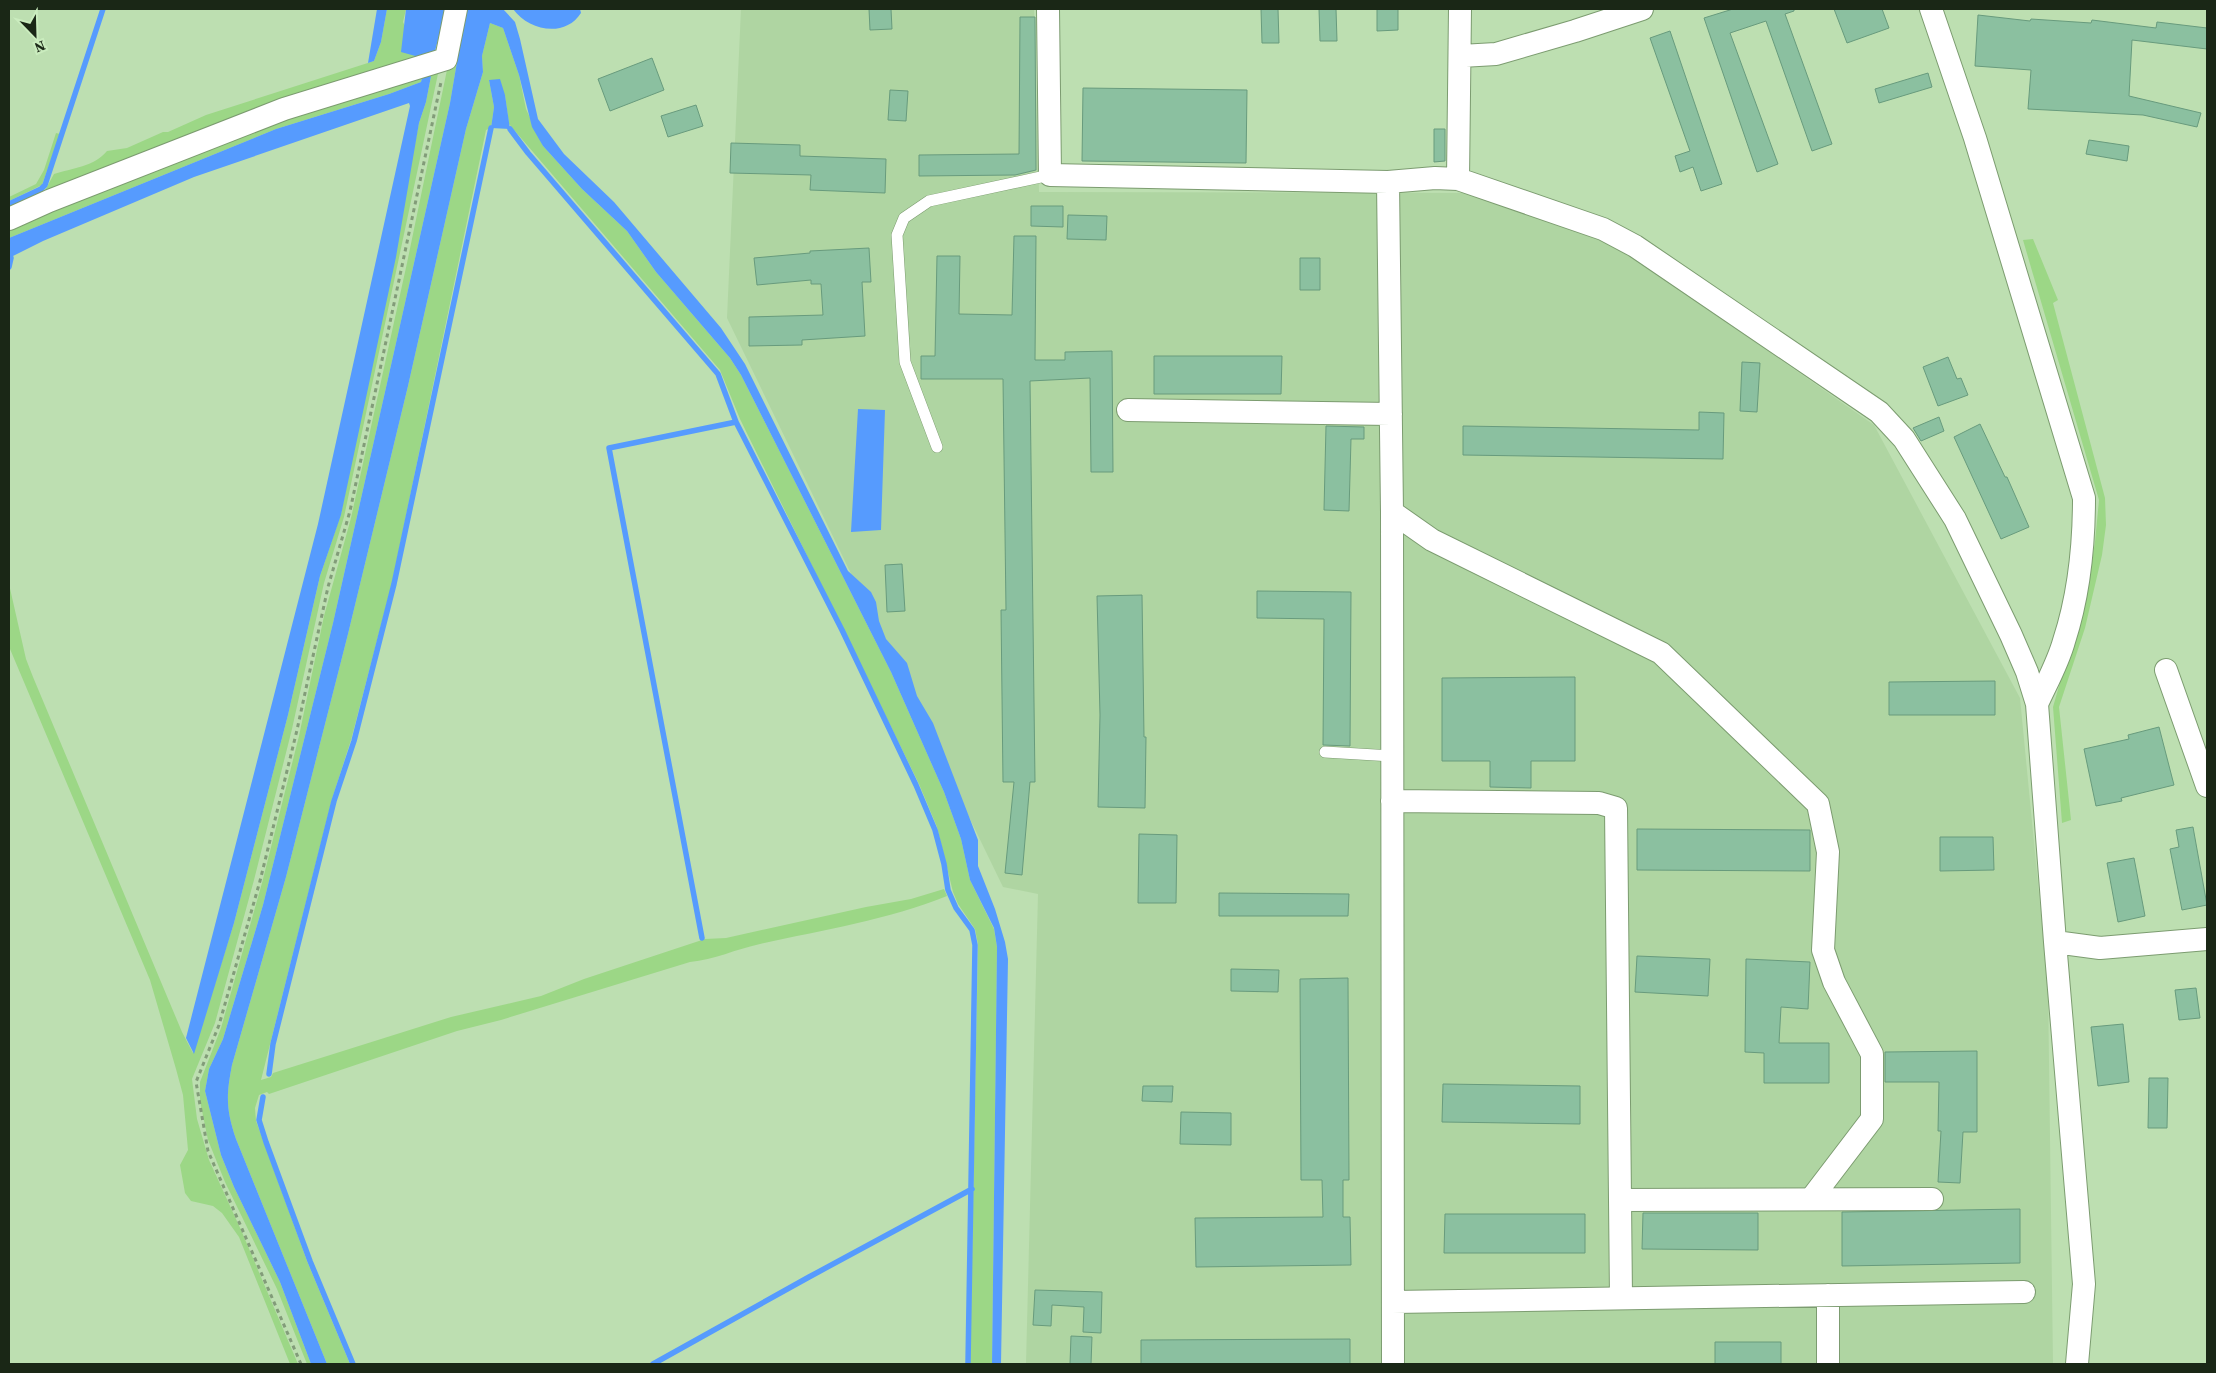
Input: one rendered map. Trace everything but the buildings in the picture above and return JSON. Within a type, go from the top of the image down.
[{"type":"street","points":[[9,218],[284,108],[446,59],[456,9]]},
{"type":"street","points":[[1048,9],[1050,175],[1388,182],[1435,178],[1458,179],[1603,229],[1635,246],[1879,412],[1904,439],[1955,519],[2011,635],[2027,672],[2037,704],[2084,1284],[2077,1364]]},
{"type":"street","points":[[1458,179],[1461,56],[1460,9]]},
{"type":"street","points":[[1461,56],[1496,54],[1642,9]]},
{"type":"street","points":[[1931,9],[1975,138],[2084,498],[2084,536],[2076,594],[2064,642],[2037,704]]},
{"type":"street","points":[[1388,182],[1392,512],[1393,1364]]},
{"type":"street","points":[[1128,410],[1391,414]]},
{"type":"street","points":[[1392,512],[1432,540],[1661,653],[1818,804],[1828,852],[1824,950],[1834,982],[1872,1054],[1872,1119],[1811,1199]]},
{"type":"street","points":[[2166,670],[2207,786]]},
{"type":"street","points":[[1392,801],[1599,803],[1616,808],[1621,1298]]},
{"type":"street","points":[[2055,942],[2100,948],[2207,939]]},
{"type":"street","points":[[1620,1200],[1932,1199]]},
{"type":"street","points":[[1393,1302],[2024,1292]]},
{"type":"street","points":[[1828,1295],[1828,1364]]},
{"type":"lane","points":[[937,447],[905,362],[897,235],[904,218],[929,201],[1050,175]]},
{"type":"lane","points":[[1325,752],[1392,756]]},
{"type":"path","points":[[301,1364],[208,1151],[196,1082],[222,1015],[260,881],[297,730],[328,587],[350,511],[446,59]]},
{"type":"shaded area","points":[[387,9],[406,9],[403,22],[419,57],[44,192],[54,174],[89,164],[107,151],[127,148],[206,115],[374,61],[381,42]]},
{"type":"shaded area","points":[[466,9],[450,103],[333,623],[263,905],[223,1039],[209,1069],[205,1091],[221,1155],[234,1187],[280,1282],[311,1364],[307,1364],[277,1289],[225,1182],[208,1140],[200,1101],[200,1082],[221,1028],[262,883],[299,736],[324,616],[351,518],[448,65]]},
{"type":"shaded area","points":[[741,9],[1034,9],[1039,192],[1486,193],[1607,239],[1874,425],[2020,698],[2048,987],[2053,1364],[1026,1364],[1038,894],[1003,887],[727,318]]},
{"type":"shaded area","points":[[490,23],[503,28],[519,75],[526,109],[543,146],[582,189],[627,231],[656,272],[730,358],[741,375],[891,672],[944,792],[961,839],[970,880],[994,929],[997,947],[992,1364],[970,1364],[978,944],[975,929],[958,904],[953,892],[937,827],[919,784],[740,419],[720,370],[509,124],[505,95],[489,80],[494,107],[491,128],[486,130],[392,583],[351,740],[332,799],[261,1080],[271,1077],[273,1073],[451,1017],[541,996],[584,979],[705,939],[726,938],[911,899],[944,889],[947,896],[902,912],[690,962],[501,1020],[457,1031],[269,1094],[267,1092],[259,1095],[255,1108],[256,1121],[307,1261],[350,1364],[327,1364],[236,1139],[230,1119],[228,1102],[232,1065],[286,877],[348,634],[408,386],[466,129],[483,72],[482,56]]},
{"type":"shaded area","points":[[433,66],[439,69],[344,517],[324,583],[292,729],[254,880],[215,1023],[192,1079],[197,1119],[209,1160],[298,1364],[290,1364],[239,1237],[222,1213],[213,1206],[191,1201],[185,1193],[180,1165],[188,1150],[183,1095],[176,1069],[150,980],[10,649],[9,584],[26,659],[33,677],[182,1032],[193,1053],[234,923],[288,715],[320,576],[341,514],[419,123],[426,102]]},
{"type":"shaded area","points":[[424,70],[421,82],[389,94],[276,129],[9,238],[9,222],[48,204]]},
{"type":"shaded area","points":[[56,133],[60,134],[42,185],[9,201],[9,197],[36,184],[44,170]]},
{"type":"shaded area","points":[[2033,239],[2058,300],[2053,303],[2105,498],[2106,525],[2102,555],[2085,628],[2059,707],[2071,820],[2062,823],[2053,707],[2089,581],[2099,500],[2023,240]]},
{"type":"water","points":[[377,9],[387,9],[381,42],[374,61],[368,63]]},
{"type":"water","points":[[406,9],[446,9],[435,51],[419,57],[401,52]]},
{"type":"water","points":[[466,9],[503,9],[515,22],[538,119],[564,154],[614,202],[721,328],[745,364],[848,571],[871,592],[876,602],[879,621],[886,639],[907,663],[917,696],[933,723],[978,840],[978,866],[995,909],[1008,959],[1001,1364],[992,1364],[997,947],[994,928],[970,880],[961,839],[944,792],[891,672],[741,375],[730,358],[656,272],[627,231],[582,189],[543,146],[532,127],[519,75],[503,28],[490,23],[482,56],[483,72],[466,129],[408,386],[348,634],[286,877],[232,1065],[229,1085],[230,1119],[236,1139],[327,1364],[311,1364],[280,1282],[234,1187],[221,1155],[205,1091],[209,1069],[223,1039],[263,905],[333,623],[450,103]]},
{"type":"water","points":[[513,9],[580,9],[581,13],[566,26],[557,29],[547,29],[537,27],[528,22]]},
{"type":"water","points":[[433,66],[426,102],[419,123],[396,257],[341,515],[320,576],[288,715],[234,923],[194,1054],[186,1038],[318,524],[410,106],[409,103],[194,177],[43,241],[9,258],[9,238],[276,129],[389,94],[421,82],[424,70]]},
{"type":"water","points":[[500,79],[505,95],[510,129],[491,128],[494,107],[489,80]]},
{"type":"water","points":[[858,409],[885,410],[881,530],[851,532]]},
{"type":"waterway","points":[[9,204],[41,189],[45,185],[103,9]]},
{"type":"waterway","points":[[269,1074],[273,1044],[334,801],[354,741],[394,584],[491,128]]},
{"type":"waterway","points":[[510,129],[528,153],[718,374],[736,422],[842,630],[916,785],[935,830],[944,864],[948,890],[956,908],[972,930],[975,945],[968,1364]]},
{"type":"waterway","points":[[9,267],[11,258]]},
{"type":"waterway","points":[[702,938],[609,448],[736,422]]},
{"type":"waterway","points":[[263,1097],[259,1120],[266,1142],[310,1261],[353,1364]]},
{"type":"waterway","points":[[653,1364],[972,1189]]}]
